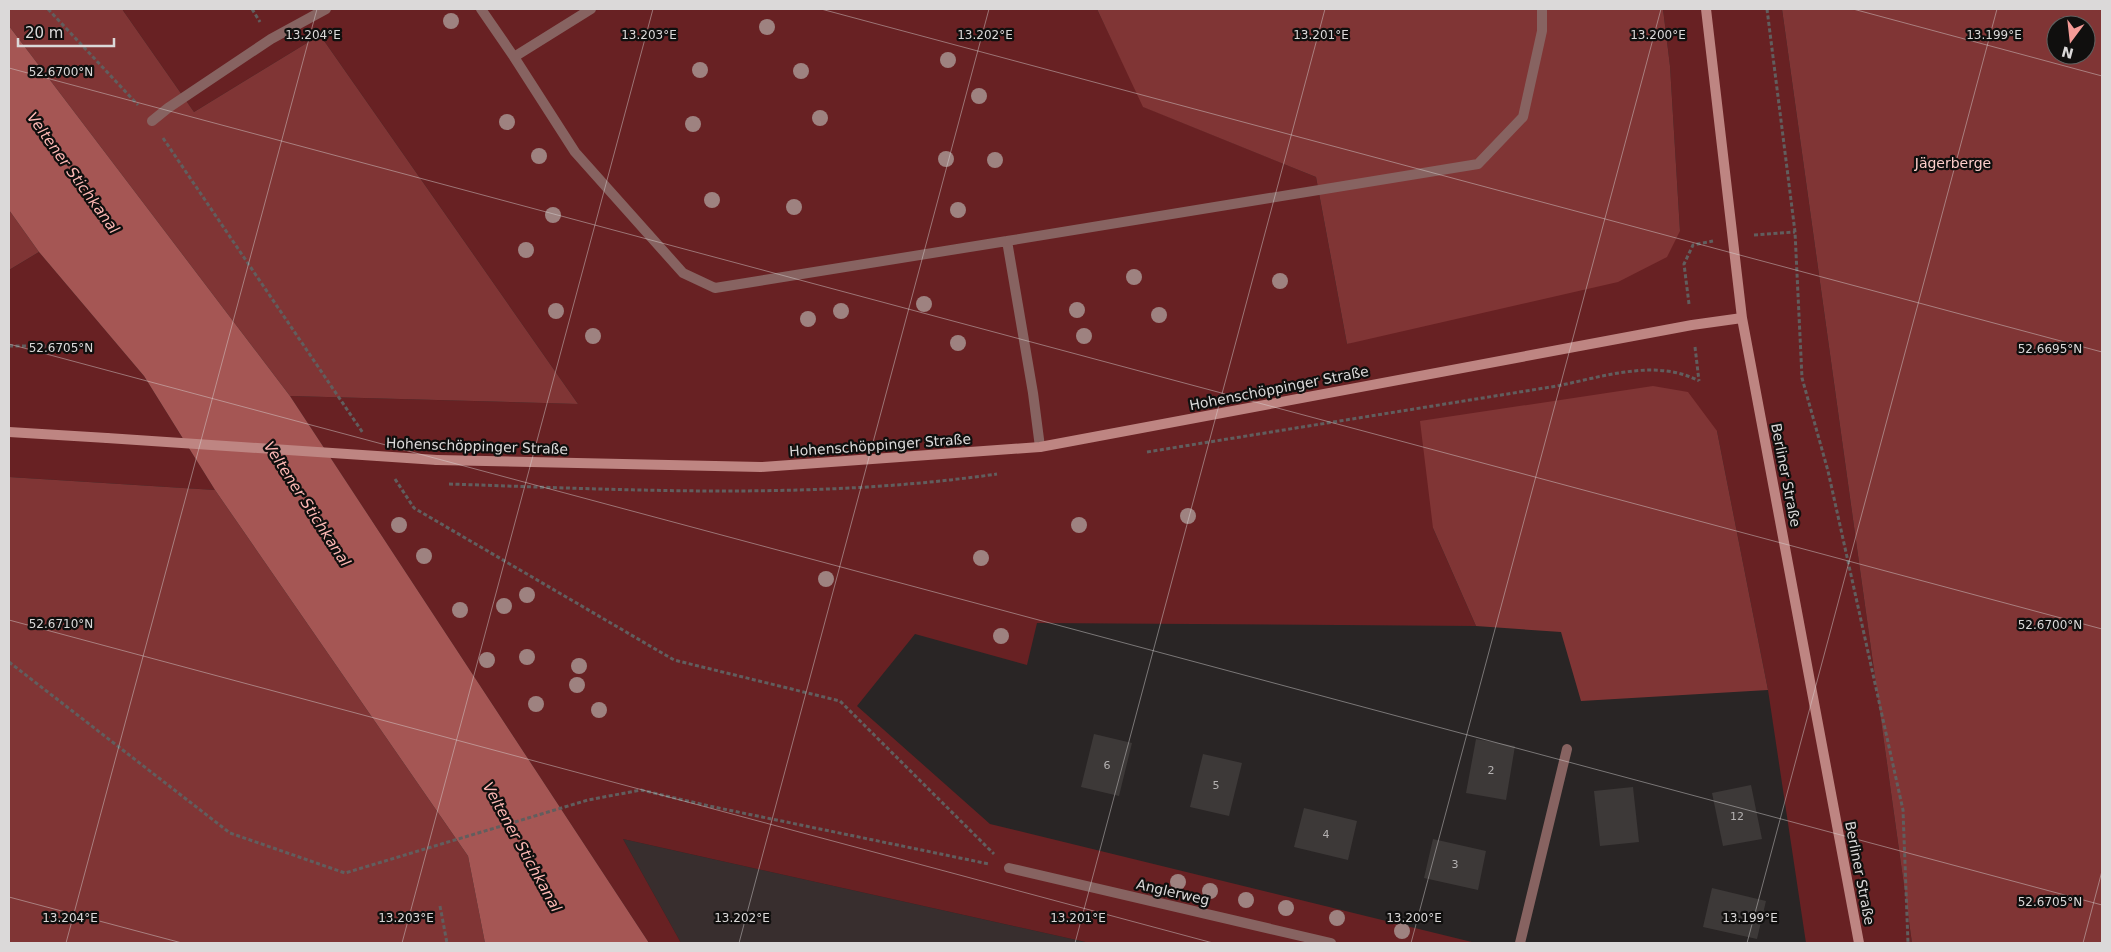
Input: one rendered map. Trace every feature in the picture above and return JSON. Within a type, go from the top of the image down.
[{"type":"main road","name":"Berliner Straße","points":[[1706,9],[1742,318],[1859,943]]},
{"type":"main road","name":"Hohenschöppinger Straße","points":[[9,432],[437,460],[761,466],[1040,447],[1673,329],[1742,318]]},
{"type":"street","points":[[152,121],[168,108],[271,39],[326,9]]},
{"type":"street","points":[[481,9],[575,152],[683,273],[716,288],[1478,164],[1523,117],[1542,31],[1542,9]]},
{"type":"street","points":[[514,57],[591,9]]},
{"type":"street","points":[[1008,241],[1040,447]]},
{"type":"street","points":[[1520,943],[1567,749]]},
{"type":"street","name":"Anglerweg","points":[[1009,868],[1331,943]]},
{"type":"path","points":[[1767,9],[1795,232],[1802,378],[1828,471],[1903,810],[1908,943]]},
{"type":"path","points":[[9,346],[70,346]]},
{"type":"path","points":[[9,662],[230,833],[345,872],[588,800],[641,790],[709,806],[1009,868]]},
{"type":"path","points":[[440,906],[447,943]]},
{"type":"shaded area","points":[[122,9],[1097,9],[1144,107],[1316,177],[1347,344],[1680,231],[1670,66],[1663,9],[1782,9],[1912,943],[1806,943],[1768,690],[1717,431],[1433,528],[1476,626],[1037,623],[1027,665],[915,634],[857,706],[990,824],[1476,943],[1090,943],[623,839],[681,943],[649,943],[290,396],[578,404],[320,35],[194,112]]},
{"type":"shaded area","points":[[39,252],[144,376],[215,490],[9,477],[9,270]]},
{"type":"shaded area","points":[[623,839],[1090,943],[681,943]]},
{"type":"green space","points":[[9,9],[122,9],[194,112],[320,35],[578,404],[290,396],[9,26]]},
{"type":"green space","points":[[1097,9],[1663,9],[1670,66],[1680,231],[1667,257],[1618,282],[1347,344],[1316,177],[1143,107]]},
{"type":"green space","name":"Jägerberge","points":[[1782,9],[2102,9],[2102,943],[1912,943]]},
{"type":"green space","points":[[9,210],[39,252],[9,270]]},
{"type":"green space","points":[[1653,386],[1688,392],[1717,431],[1768,690],[1581,701],[1561,632],[1476,626],[1433,528],[1420,421]]},
{"type":"green space","points":[[9,477],[215,490],[468,856],[485,943],[9,943]]},
{"type":"water","name":"Veltener Stichkanal","points":[[9,26],[290,396],[649,943],[485,943],[468,856],[215,490],[144,376],[39,252],[9,210]]},
{"type":"building","points":[[1094,734],[1132,743],[1119,796],[1081,787]]},
{"type":"building","points":[[1476,739],[1515,746],[1506,800],[1466,793]]},
{"type":"building","points":[[1203,754],[1242,763],[1229,816],[1190,807]]},
{"type":"building","points":[[1751,785],[1762,839],[1723,846],[1712,793]]},
{"type":"building","points":[[1633,787],[1639,842],[1600,846],[1594,791]]},
{"type":"building","points":[[1304,808],[1357,821],[1348,860],[1294,847]]},
{"type":"building","points":[[1433,839],[1486,851],[1478,890],[1424,878]]},
{"type":"building","points":[[1712,888],[1766,901],[1757,939],[1703,927]]}]
